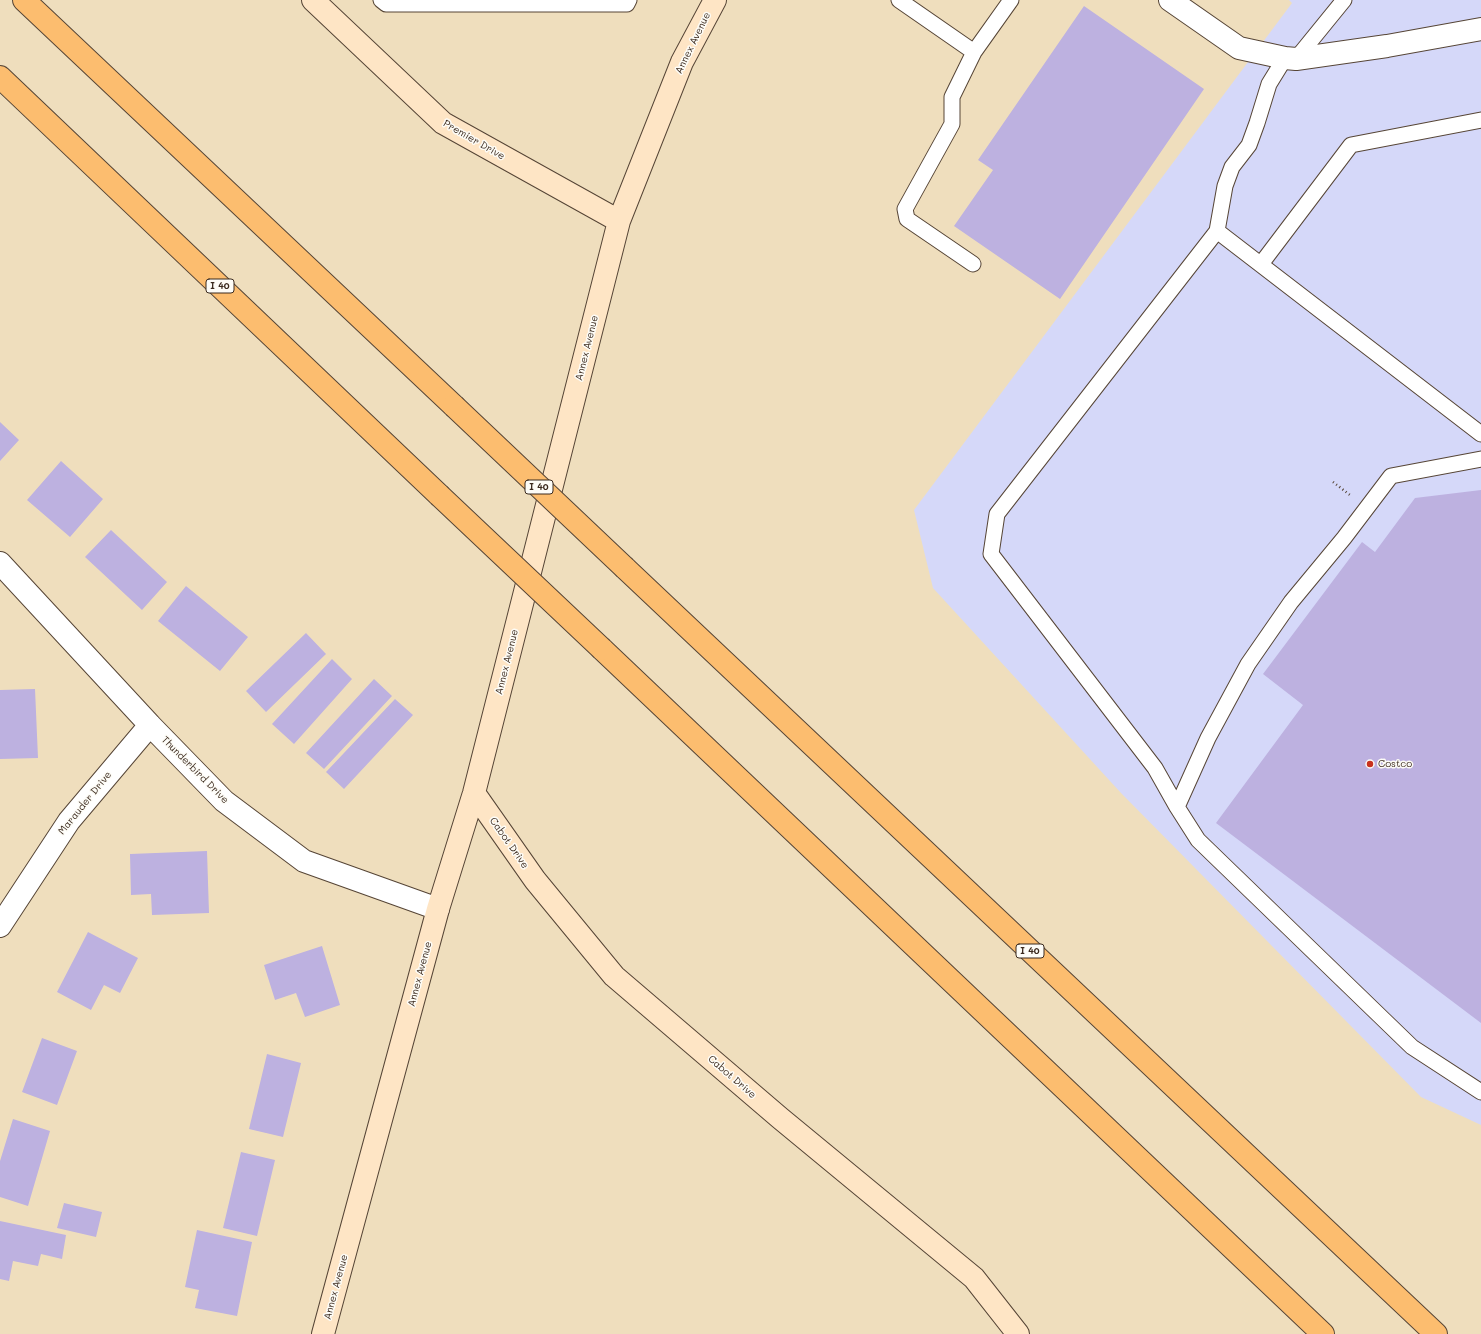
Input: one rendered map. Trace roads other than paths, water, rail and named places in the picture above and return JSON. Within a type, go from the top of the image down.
[{"type":"highway","name":"I 40","points":[[24,0],[1436,1334]]},
{"type":"highway","name":"I 40","points":[[0,77],[1323,1334]]},
{"type":"street","name":"Premier Drive","points":[[313,0],[443,124],[619,221]]},
{"type":"street","name":"Annex Avenue","points":[[323,1334],[438,909],[474,793],[619,221],[682,62],[715,0]]},
{"type":"street","points":[[1170,0],[1239,48],[1291,59],[1387,46],[1481,29]]},
{"type":"street","name":"Thunderbird Drive","points":[[0,564],[150,725],[224,801],[304,861],[438,909]]},
{"type":"street","name":"Marauder Drive","points":[[0,926],[69,820],[150,725]]},
{"type":"street","name":"Cabot Drive","points":[[474,793],[535,880],[614,976],[780,1118],[974,1278],[1018,1334]]},
{"type":"lane","points":[[381,0],[386,4],[627,4],[629,0]]},
{"type":"lane","points":[[899,0],[974,52]]},
{"type":"lane","points":[[973,264],[908,219],[905,209],[952,124],[952,97],[974,52],[1011,0]]},
{"type":"lane","points":[[1344,0],[1269,84],[1249,145],[1232,167],[1225,186],[1217,230],[997,514],[991,554],[1155,768],[1198,840],[1412,1047],[1481,1092]]},
{"type":"lane","points":[[1261,264],[1351,145],[1481,120]]},
{"type":"lane","points":[[1217,230],[1481,434]]},
{"type":"lane","points":[[1177,807],[1208,738],[1248,664],[1291,602],[1344,538],[1391,476],[1481,459]]},
{"type":"place","name":"Costco","points":[[1370,764]]}]
